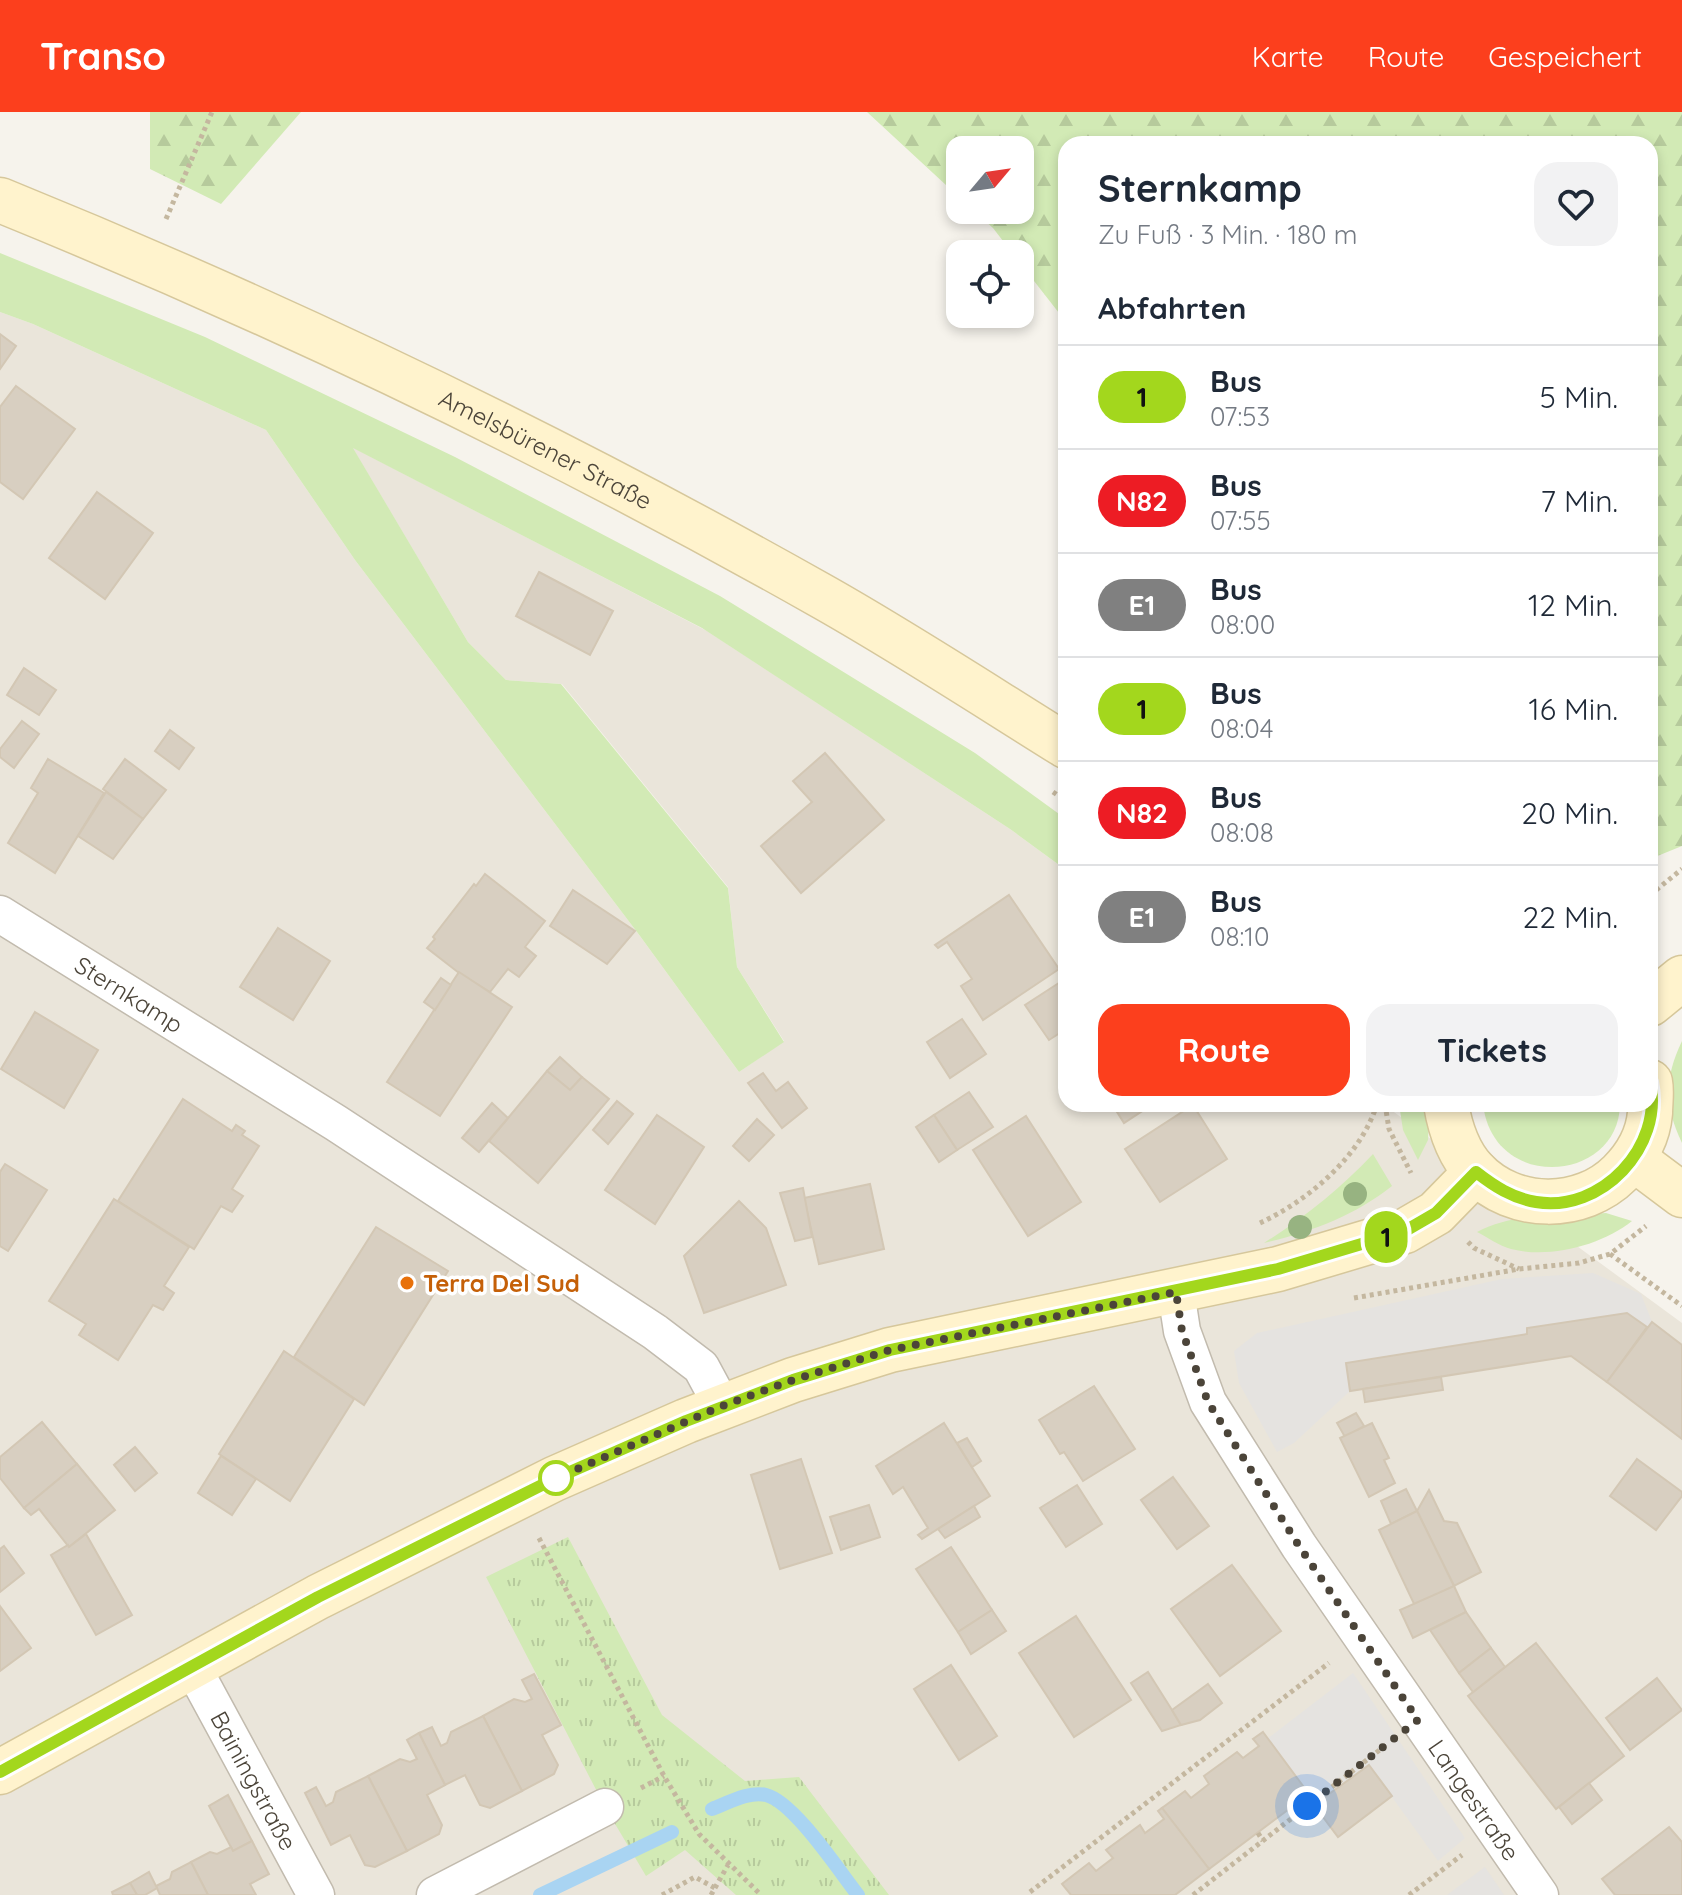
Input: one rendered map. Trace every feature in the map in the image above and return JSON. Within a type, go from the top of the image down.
[{"type":"street","name":"Amelsbürener Straße","points":[[0,200],[150,261],[362,357],[596,474],[820,595],[1058,741]]},
{"type":"street","name":"Sternkamp","points":[[0,914],[336,1123],[655,1332],[701,1367],[722,1406]]},
{"type":"street","points":[[1658,998],[1682,978]]},
{"type":"street","points":[[1448,1112],[1455,1141],[1476,1172],[1503,1192],[1537,1202],[1574,1200],[1608,1184],[1634,1159],[1649,1128],[1649,1112]]},
{"type":"street","points":[[1634,1159],[1670,1206]]},
{"type":"street","points":[[0,1772],[318,1597],[554,1479],[722,1406],[890,1350],[1278,1269],[1405,1231],[1436,1213],[1476,1172]]},
{"type":"street","name":"Langestraße","points":[[1176,1292],[1182,1331],[1208,1402],[1299,1546],[1540,1895]]},
{"type":"street","name":"Bainingstraße","points":[[193,1668],[316,1895]]},
{"type":"street","points":[[435,1895],[605,1807]]},
{"type":"path","points":[[150,261],[212,112]]},
{"type":"path","points":[[1040,784],[1058,796]]},
{"type":"path","points":[[1658,888],[1682,869]]},
{"type":"path","points":[[1519,1269],[1579,1263],[1610,1254],[1670,1206]]},
{"type":"path","points":[[1610,1254],[1682,1306]]},
{"type":"path","points":[[534,1530],[664,1776],[699,1834],[761,1895]]},
{"type":"path","points":[[1030,1892],[1362,1638]]},
{"type":"path","points":[[1193,1895],[1418,1720]]},
{"type":"path","points":[[1409,1895],[1494,1830]]},
{"type":"path","points":[[1258,1833],[1263,1841]]},
{"type":"path","points":[[711,1895],[728,1865]]},
{"type":"path","points":[[662,1895],[695,1877],[715,1888]]},
{"type":"shaded area","points":[[0,312],[33,324],[266,430],[355,560],[739,1072],[784,1041],[737,967],[728,887],[562,684],[506,680],[468,642],[352,447],[707,631],[1010,829],[1058,864],[1058,1112],[1394,1112],[1682,1323],[1682,1895],[0,1895]]},
{"type":"shaded area","points":[[1593,1273],[1641,1294],[1652,1322],[1647,1327],[1626,1313],[1527,1328],[1527,1334],[1347,1363],[1350,1391],[1294,1443],[1277,1452],[1239,1383],[1234,1351],[1257,1333],[1502,1279]]},
{"type":"shaded area","points":[[1353,1673],[1465,1838],[1438,1861],[1369,1765],[1314,1805],[1267,1739]]},
{"type":"shaded area","points":[[1485,1867],[1504,1895],[1447,1895]]},
{"type":"green space","points":[[150,112],[301,112],[221,204],[150,169]]},
{"type":"green space","points":[[867,112],[1682,112],[1682,846],[1658,856],[1658,136],[1058,136],[1058,312],[1034,281],[1034,240],[1002,240],[989,224],[1034,224],[1034,136],[946,136],[946,185]]},
{"type":"green space","points":[[0,253],[205,337],[455,457],[720,596],[975,753],[1058,813],[1058,864],[1010,829],[702,628],[353,448],[468,642],[506,680],[561,684],[728,888],[737,967],[784,1042],[739,1072],[355,560],[266,430],[33,324],[0,312]]},
{"type":"green space","points":[[1682,1041],[1682,1143],[1672,1116],[1668,1092],[1672,1068]]},
{"type":"green space","points":[[1400,1112],[1430,1112],[1428,1140],[1418,1160],[1403,1130]]},
{"type":"green space","points":[[1485,1112],[1618,1112],[1614,1130],[1600,1150],[1579,1162],[1555,1167],[1530,1164],[1508,1153],[1492,1133]]},
{"type":"green space","points":[[1373,1154],[1392,1186],[1363,1206],[1331,1222],[1264,1243],[1322,1202]]},
{"type":"green space","points":[[1606,1213],[1632,1221],[1606,1237],[1559,1251],[1511,1249],[1477,1232],[1492,1225],[1524,1218]]},
{"type":"green space","points":[[568,1537],[662,1715],[745,1781],[799,1777],[889,1895],[736,1895],[685,1850],[646,1876],[605,1807],[486,1577]]},
{"type":"building","points":[[0,334],[16,346],[0,369]]},
{"type":"building","points":[[16,386],[75,429],[23,499],[0,482],[0,407]]},
{"type":"building","points":[[97,492],[153,533],[105,599],[49,558]]},
{"type":"building","points":[[539,572],[613,611],[590,655],[516,616]]},
{"type":"building","points":[[24,668],[56,690],[39,715],[7,695]]},
{"type":"building","points":[[22,721],[39,734],[14,768],[0,757],[0,749]]},
{"type":"building","points":[[170,730],[194,748],[179,769],[155,751]]},
{"type":"building","points":[[825,753],[884,820],[801,893],[761,846],[812,802],[793,781]]},
{"type":"building","points":[[48,759],[104,793],[55,873],[8,843],[38,793],[31,788]]},
{"type":"building","points":[[125,759],[166,790],[143,819],[103,789]]},
{"type":"building","points":[[106,792],[143,819],[113,859],[78,836]]},
{"type":"building","points":[[485,874],[545,921],[525,947],[536,956],[519,977],[508,969],[490,992],[427,948],[474,884],[476,886]]},
{"type":"building","points":[[573,890],[635,931],[607,964],[550,926]]},
{"type":"building","points":[[1009,895],[1058,970],[983,1020],[961,986],[972,979],[947,942],[938,948],[935,945]]},
{"type":"building","points":[[278,928],[330,961],[293,1020],[240,987]]},
{"type":"building","points":[[459,972],[512,1007],[440,1116],[387,1082]]},
{"type":"building","points":[[441,978],[451,985],[435,1010],[424,1002]]},
{"type":"building","points":[[1058,984],[1058,1034],[1049,1040],[1025,1005]]},
{"type":"building","points":[[35,1012],[98,1050],[64,1108],[1,1069]]},
{"type":"building","points":[[962,1019],[986,1054],[950,1078],[927,1042]]},
{"type":"building","points":[[560,1057],[582,1077],[570,1090],[547,1071]]},
{"type":"building","points":[[547,1071],[570,1090],[582,1077],[609,1099],[538,1183],[489,1141]]},
{"type":"building","points":[[763,1073],[776,1091],[788,1082],[807,1108],[782,1128],[748,1083]]},
{"type":"building","points":[[969,1092],[993,1127],[957,1150],[934,1115]]},
{"type":"building","points":[[183,1099],[232,1131],[236,1125],[245,1131],[242,1135],[259,1146],[232,1189],[243,1196],[232,1212],[221,1206],[194,1249],[118,1201]]},
{"type":"building","points":[[617,1101],[633,1114],[608,1144],[593,1130]]},
{"type":"building","points":[[492,1103],[508,1118],[479,1152],[462,1138]]},
{"type":"building","points":[[1117,1112],[1141,1112],[1124,1123]]},
{"type":"building","points":[[1182,1112],[1197,1112],[1227,1159],[1160,1202],[1125,1149]]},
{"type":"building","points":[[657,1115],[704,1147],[655,1224],[605,1190]]},
{"type":"building","points":[[934,1115],[957,1150],[939,1162],[916,1127]]},
{"type":"building","points":[[1026,1116],[1081,1202],[1028,1236],[973,1150]]},
{"type":"building","points":[[757,1119],[774,1135],[749,1161],[733,1146]]},
{"type":"building","points":[[5,1164],[47,1190],[8,1251],[0,1246],[0,1172]]},
{"type":"building","points":[[870,1184],[884,1249],[819,1264],[804,1198]]},
{"type":"building","points":[[803,1188],[812,1237],[795,1241],[780,1193]]},
{"type":"building","points":[[114,1199],[189,1247],[164,1286],[174,1293],[163,1310],[153,1305],[118,1360],[79,1335],[86,1324],[49,1301]]},
{"type":"building","points":[[739,1201],[766,1228],[786,1285],[704,1313],[684,1256]]},
{"type":"building","points":[[376,1227],[448,1271],[364,1405],[294,1357]]},
{"type":"building","points":[[1627,1313],[1647,1327],[1607,1382],[1571,1356],[1350,1391],[1346,1363],[1527,1334],[1527,1328]]},
{"type":"building","points":[[1652,1322],[1682,1345],[1682,1439],[1607,1382]]},
{"type":"building","points":[[284,1351],[354,1399],[290,1501],[219,1454]]},
{"type":"building","points":[[1441,1377],[1443,1390],[1365,1402],[1363,1389]]},
{"type":"building","points":[[1094,1386],[1135,1449],[1083,1481],[1064,1452],[1060,1454],[1039,1420]]},
{"type":"building","points":[[1356,1413],[1364,1426],[1345,1437],[1337,1423]]},
{"type":"building","points":[[42,1422],[77,1464],[24,1508],[0,1478],[0,1457]]},
{"type":"building","points":[[944,1423],[990,1496],[922,1539],[918,1535],[928,1528],[903,1487],[893,1494],[876,1466]]},
{"type":"building","points":[[1372,1423],[1389,1458],[1384,1460],[1395,1483],[1369,1497],[1340,1438]]},
{"type":"building","points":[[967,1438],[981,1461],[972,1467],[957,1443]]},
{"type":"building","points":[[135,1447],[157,1473],[135,1491],[114,1465]]},
{"type":"building","points":[[221,1456],[256,1479],[232,1515],[198,1493]]},
{"type":"building","points":[[801,1459],[832,1553],[780,1569],[751,1475]]},
{"type":"building","points":[[1637,1459],[1682,1492],[1656,1530],[1610,1496]]},
{"type":"building","points":[[77,1464],[115,1510],[69,1547],[39,1509],[31,1515],[24,1508]]},
{"type":"building","points":[[1173,1477],[1209,1526],[1177,1549],[1141,1500]]},
{"type":"building","points":[[1077,1485],[1102,1524],[1066,1547],[1040,1508]]},
{"type":"building","points":[[1406,1489],[1417,1511],[1391,1524],[1381,1501]]},
{"type":"building","points":[[1429,1490],[1444,1521],[1457,1523],[1481,1572],[1454,1586],[1417,1511]]},
{"type":"building","points":[[869,1505],[880,1537],[841,1550],[830,1517]]},
{"type":"building","points":[[974,1506],[980,1517],[945,1538],[938,1529]]},
{"type":"building","points":[[1417,1511],[1454,1586],[1415,1606],[1379,1530]]},
{"type":"building","points":[[86,1534],[132,1615],[96,1635],[51,1555],[69,1547]]},
{"type":"building","points":[[4,1546],[24,1573],[0,1592],[0,1549]]},
{"type":"building","points":[[951,1547],[992,1610],[958,1632],[916,1569]]},
{"type":"building","points":[[1232,1565],[1281,1631],[1220,1676],[1171,1609]]},
{"type":"building","points":[[1454,1586],[1466,1612],[1413,1638],[1400,1610]]},
{"type":"building","points":[[0,1606],[31,1648],[0,1671]]},
{"type":"building","points":[[992,1610],[1006,1631],[971,1654],[958,1632]]},
{"type":"building","points":[[1466,1612],[1491,1648],[1459,1673],[1430,1630]]},
{"type":"building","points":[[1076,1616],[1131,1700],[1074,1737],[1019,1653]]},
{"type":"building","points":[[1536,1643],[1624,1756],[1556,1809],[1468,1696]]},
{"type":"building","points":[[1491,1648],[1505,1667],[1473,1692],[1459,1673]]},
{"type":"building","points":[[951,1665],[997,1736],[959,1760],[914,1689]]},
{"type":"building","points":[[1148,1672],[1181,1725],[1162,1731],[1131,1683]]},
{"type":"building","points":[[534,1674],[561,1725],[542,1735],[558,1765],[554,1774],[522,1791],[483,1716],[514,1699],[525,1702],[532,1699],[522,1680]]},
{"type":"building","points":[[1657,1678],[1682,1710],[1630,1750],[1606,1718]]},
{"type":"building","points":[[1208,1684],[1222,1703],[1200,1720],[1181,1725],[1172,1710]]},
{"type":"building","points":[[483,1716],[522,1791],[490,1808],[480,1805],[465,1775],[445,1785],[419,1733],[432,1727],[441,1746],[447,1743],[451,1732]]},
{"type":"building","points":[[1263,1732],[1309,1794],[1209,1869],[1162,1808],[1185,1791],[1191,1798],[1209,1784],[1204,1776],[1237,1752],[1243,1758],[1259,1746],[1253,1739]]},
{"type":"building","points":[[419,1733],[445,1785],[427,1795],[442,1825],[439,1834],[407,1851],[368,1776],[400,1759],[410,1762],[417,1759],[407,1740]]},
{"type":"building","points":[[1369,1765],[1392,1796],[1338,1837],[1314,1805]]},
{"type":"building","points":[[368,1776],[407,1851],[375,1867],[365,1865],[350,1835],[331,1845],[305,1793],[316,1787],[326,1806],[333,1802],[336,1792]]},
{"type":"building","points":[[1589,1783],[1602,1800],[1572,1824],[1559,1807]]},
{"type":"building","points":[[228,1795],[252,1841],[233,1851],[209,1806]]},
{"type":"building","points":[[1162,1808],[1209,1869],[1175,1895],[1071,1895],[1062,1884],[1089,1863],[1096,1871],[1113,1858],[1106,1850],[1140,1825],[1145,1833],[1164,1819],[1158,1811]]},
{"type":"building","points":[[1669,1827],[1682,1842],[1682,1895],[1615,1895],[1602,1879]]},
{"type":"building","points":[[252,1841],[269,1874],[250,1884],[256,1895],[208,1895],[191,1862],[210,1852],[217,1854],[231,1847],[233,1851]]},
{"type":"building","points":[[191,1862],[208,1895],[160,1895],[156,1886],[170,1879],[172,1872]]},
{"type":"building","points":[[149,1872],[157,1888],[145,1895],[137,1895],[130,1883]]},
{"type":"building","points":[[130,1883],[137,1895],[113,1895],[112,1892]]},
{"type":"waterway","points":[[712,1809],[759,1794],[777,1800],[802,1823],[858,1895]]},
{"type":"waterway","points":[[540,1895],[672,1832]]},
{"type":"bus line","name":"1","points":[[0,1772],[318,1597],[554,1479],[722,1406],[890,1350],[1176,1292],[1278,1269],[1379,1240],[1405,1231],[1436,1213],[1476,1172],[1503,1192],[1537,1202],[1574,1200],[1608,1184],[1634,1159],[1649,1128],[1650,1112]]},
{"type":"place","name":"Terra Del Sud","points":[[407,1283]]},
{"type":"route","points":[[556,1478],[722,1406],[890,1350],[1176,1292],[1189,1356],[1208,1402],[1299,1546],[1418,1720],[1307,1806]]}]
